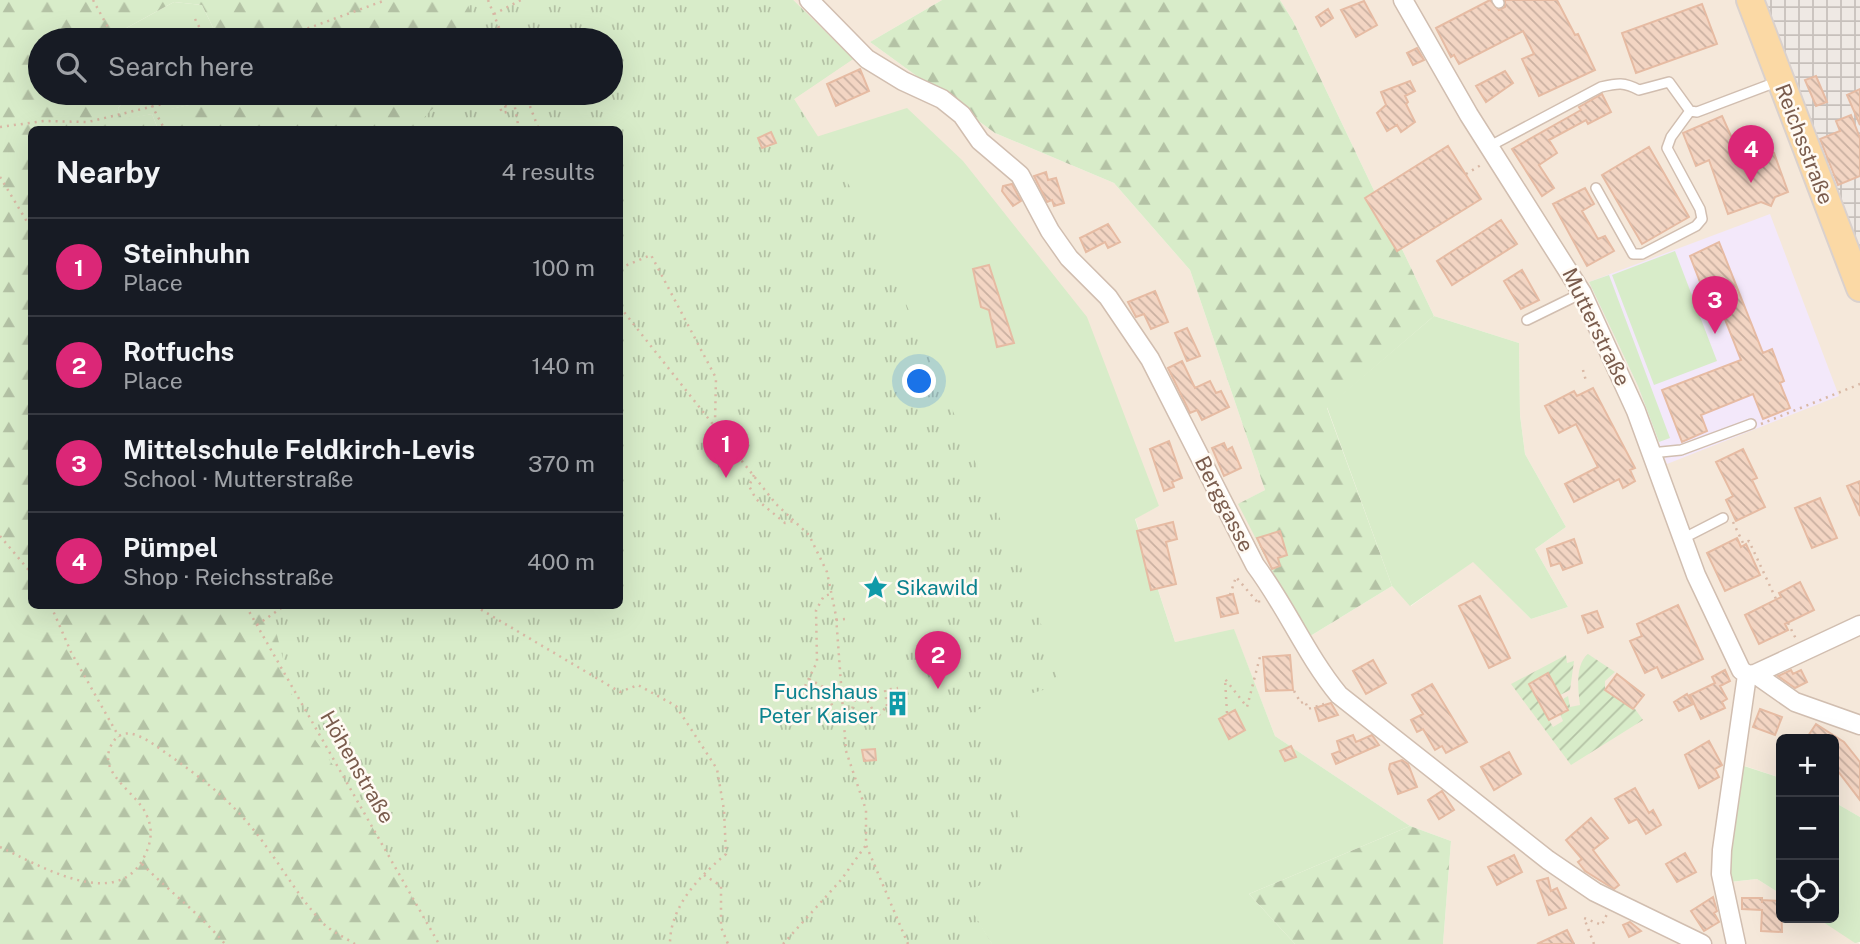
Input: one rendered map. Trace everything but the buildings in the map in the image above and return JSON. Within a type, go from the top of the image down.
[{"type":"main road","name":"Reichsstraße","points":[[1750,0],[1779,81],[1854,256],[1860,288]]},
{"type":"street","name":"Berggasse","points":[[809,0],[867,59],[902,81],[943,99],[962,115],[981,141],[1020,175],[1050,232],[1069,258],[1108,297],[1150,359],[1255,565],[1269,583],[1314,662],[1339,695],[1548,860],[1595,892],[1702,944]]},
{"type":"street","name":"Mutterstraße","points":[[1403,0],[1582,293],[1620,372],[1682,539],[1735,658],[1751,675]]},
{"type":"street","points":[[1751,675],[1860,625]]},
{"type":"street","points":[[1751,675],[1795,702],[1860,725]]},
{"type":"street","points":[[1735,944],[1721,874],[1722,850],[1751,675]]},
{"type":"lane","points":[[1490,146],[1601,87],[1618,83],[1626,82],[1639,90],[1670,82],[1690,111],[1697,112],[1779,81]]},
{"type":"lane","points":[[1596,188],[1633,254],[1642,254],[1696,226],[1702,219],[1700,209],[1667,148],[1671,137],[1690,111]]},
{"type":"lane","points":[[1527,320],[1582,293]]},
{"type":"lane","points":[[1651,453],[1681,450],[1751,424]]},
{"type":"lane","points":[[1682,539],[1723,518]]},
{"type":"path","points":[[93,0],[108,28]]},
{"type":"path","points":[[311,28],[386,0]]},
{"type":"path","points":[[488,0],[499,27]]},
{"type":"path","points":[[494,15],[521,0]]},
{"type":"path","points":[[195,19],[200,28]]},
{"type":"path","points":[[0,127],[44,121],[88,122],[148,105]]},
{"type":"path","points":[[152,105],[163,126]]},
{"type":"path","points":[[515,105],[518,126]]},
{"type":"path","points":[[530,105],[538,126]]},
{"type":"path","points":[[0,177],[28,223]]},
{"type":"path","points":[[623,267],[651,256],[716,377],[715,424]]},
{"type":"path","points":[[623,311],[776,504],[809,535],[827,572],[836,620],[846,751],[866,810],[866,845],[908,944]]},
{"type":"path","points":[[1583,370],[1586,381]]},
{"type":"path","points":[[1751,424],[1765,424],[1860,384]]},
{"type":"path","points":[[754,475],[749,486],[756,499],[785,523],[794,521]]},
{"type":"path","points":[[1723,518],[1730,515],[1743,543],[1749,541],[1776,600]]},
{"type":"path","points":[[0,536],[28,569]]},
{"type":"path","points":[[1230,595],[1237,577],[1259,604],[1258,593]]},
{"type":"path","points":[[805,686],[817,662],[816,610],[824,596],[831,594]]},
{"type":"path","points":[[52,609],[71,652],[119,737]]},
{"type":"path","name":"Höhenstraße","points":[[248,609],[439,944]]},
{"type":"path","points":[[257,625],[280,609]]},
{"type":"path","points":[[480,609],[620,692],[638,685],[676,706],[717,769],[726,854],[704,875],[674,913],[670,944]]},
{"type":"path","points":[[836,620],[845,620]]},
{"type":"path","points":[[1227,713],[1225,679],[1247,707],[1261,653]]},
{"type":"path","points":[[809,679],[825,688],[838,720],[843,723]]},
{"type":"path","points":[[843,723],[849,719],[858,690],[861,690],[877,716],[883,713],[887,706],[885,690],[898,688]]},
{"type":"path","points":[[1294,691],[1301,703],[1305,701],[1308,709],[1324,704]]},
{"type":"path","points":[[887,706],[892,707]]},
{"type":"path","points":[[0,847],[84,884],[130,876],[150,846],[151,832],[146,811],[108,762],[108,751],[113,740],[124,734],[140,734],[202,776],[247,822],[322,923],[355,944]]},
{"type":"path","points":[[783,944],[841,880],[866,845]]},
{"type":"path","points":[[141,863],[179,902],[209,925],[225,944]]},
{"type":"path","points":[[704,875],[721,886],[721,927],[728,944]]},
{"type":"path","points":[[1594,944],[1584,918],[1602,925],[1606,915],[1613,911]]},
{"type":"shaded area","points":[[793,0],[942,0],[870,42],[995,133],[1114,183],[1190,270],[1265,490],[1239,504],[1307,638],[1392,586],[1411,606],[1473,561],[1531,619],[1568,607],[1535,549],[1566,527],[1525,454],[1520,415],[1519,343],[1434,316],[1293,21],[1280,0],[1743,0],[1860,286],[1860,817],[1839,805],[1839,734],[1776,734],[1776,776],[1742,765],[1731,882],[1757,879],[1776,891],[1776,923],[1825,923],[1860,944],[1443,944],[1451,841],[1410,826],[1275,736],[1234,630],[1175,642],[1135,518],[1159,506],[816,137],[794,99],[853,58]]},
{"type":"shaded area","points":[[1743,0],[1860,0],[1860,287]]},
{"type":"shaded area","points":[[1770,214],[1839,396],[1667,464],[1638,386],[1589,282]]},
{"type":"green space","points":[[0,0],[531,0],[539,28],[213,28],[202,5],[174,2],[126,28],[28,28],[28,105],[121,105],[118,108],[122,119],[152,114],[157,126],[28,126],[28,609],[623,609],[623,129],[757,63],[856,729],[992,944],[0,944]]},
{"type":"green space","points":[[466,0],[793,0],[853,59],[794,99],[865,210],[1029,585],[1060,685],[976,710],[996,743],[1033,859],[962,894],[992,944],[439,944],[354,795],[297,714],[277,635],[264,609],[623,609],[623,126],[416,126],[436,105],[623,105],[623,28],[477,28]]},
{"type":"green space","points":[[793,0],[853,59],[794,99],[816,137],[907,108],[963,161],[1087,317],[1159,506],[1135,519],[1175,642],[1234,629],[1275,736],[1410,826],[1249,894],[1295,944],[992,944],[856,729],[616,105],[623,105],[623,37]]},
{"type":"green space","points":[[942,0],[1280,0],[1293,21],[1434,316],[1327,408],[1392,586],[1307,638],[1238,504],[1265,490],[1190,270],[1114,183],[995,133],[870,42]]},
{"type":"green space","points":[[174,2],[202,5],[213,28],[126,28]]},
{"type":"green space","points":[[121,105],[190,105],[171,109],[173,126],[157,126],[152,114],[122,120],[118,108]]},
{"type":"green space","points":[[189,105],[563,105],[569,126],[172,126],[170,109]]},
{"type":"green space","points":[[1675,251],[1717,361],[1654,385],[1612,275]]},
{"type":"green space","points":[[1609,275],[1670,438],[1659,442],[1638,386],[1589,282]]},
{"type":"green space","points":[[1434,316],[1519,343],[1520,415],[1525,454],[1566,527],[1535,549],[1568,607],[1531,619],[1473,562],[1410,606],[1392,586],[1327,407]]},
{"type":"green space","points":[[1588,654],[1615,672],[1605,681],[1605,690],[1635,709],[1643,720],[1571,765],[1511,684],[1566,655],[1567,663],[1574,661],[1570,690],[1560,695],[1548,674],[1529,684],[1553,727],[1563,721],[1560,714],[1568,709],[1563,699],[1568,696],[1570,707],[1580,705],[1579,671]]},
{"type":"green space","points":[[1741,765],[1776,776],[1776,891],[1757,879],[1730,882],[1729,862]]},
{"type":"green space","points":[[1839,805],[1860,817],[1860,942],[1855,943],[1825,923],[1839,923]]},
{"type":"green space","points":[[1410,826],[1451,841],[1443,944],[1295,944],[1249,894]]},
{"type":"place","name":"Pümpel","points":[[1751,183]]},
{"type":"place","name":"Mittelschule Feldkirch-Levis","points":[[1715,334]]},
{"type":"place","name":"Steinhuhn","points":[[726,478]]},
{"type":"place","name":"Sikawild","points":[[876,588]]},
{"type":"place","name":"Rotfuchs","points":[[938,689]]},
{"type":"place","name":"Fuchshaus Peter Kaiser","points":[[898,704]]}]
